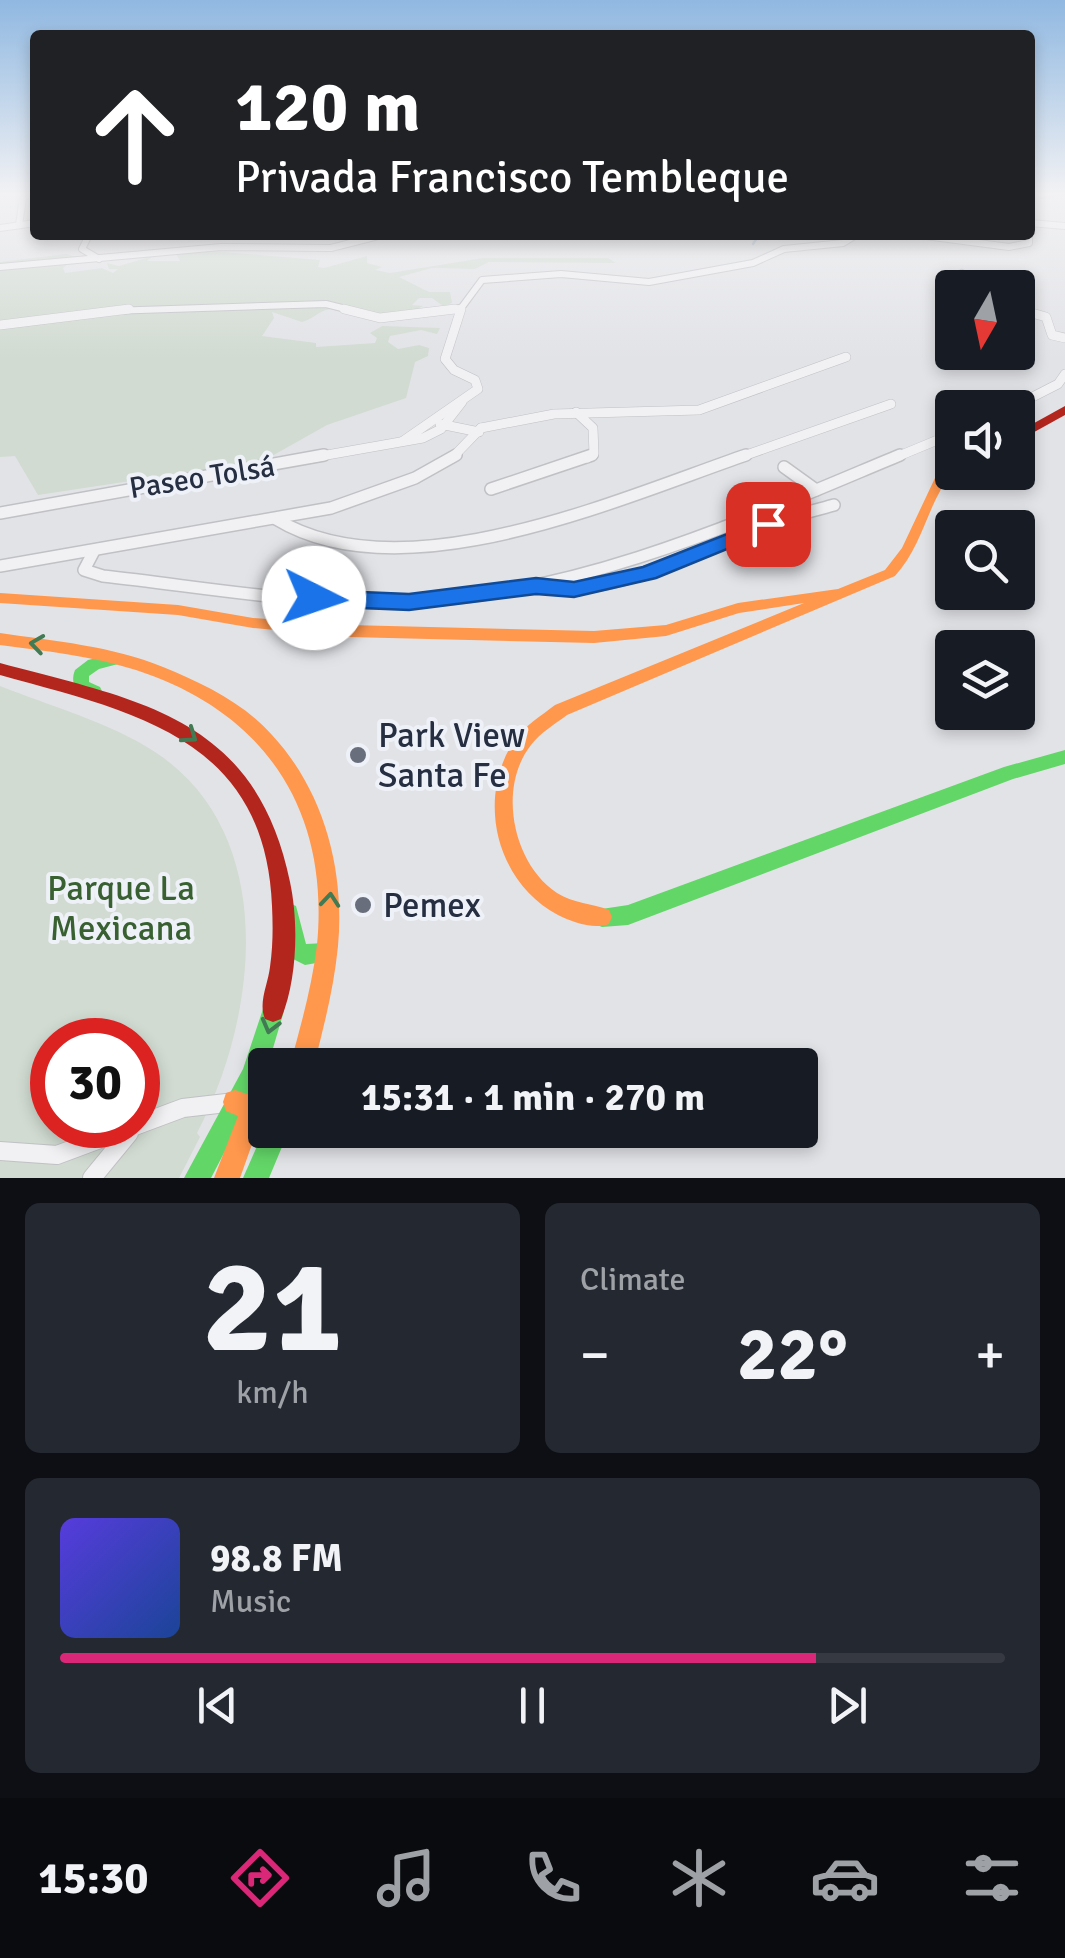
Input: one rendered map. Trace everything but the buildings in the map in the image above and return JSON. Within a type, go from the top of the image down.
[{"type":"street","points":[[82,249],[99,259]]},
{"type":"street","points":[[0,267],[201,249]]},
{"type":"street","points":[[462,402],[478,389],[476,380],[447,365],[445,359],[455,318],[474,288],[489,278],[561,274],[649,282],[753,263],[784,249]]},
{"type":"street","points":[[0,325],[159,307],[326,304],[380,318],[461,308]]},
{"type":"street","points":[[434,314],[455,318]]},
{"type":"street","points":[[1035,314],[1046,317],[1052,335],[1065,338]]},
{"type":"street","points":[[436,416],[454,416],[480,430],[525,417],[576,412],[651,414],[695,410],[846,357]]},
{"type":"street","points":[[1035,396],[1058,384],[1065,374]]},
{"type":"street","name":"Paseo Tolsá","points":[[403,441],[462,402]]},
{"type":"street","name":"Paseo Tolsá","points":[[0,512],[433,434],[454,416],[462,402]]},
{"type":"street","points":[[276,519],[287,527],[357,544],[401,549],[463,541],[558,518],[891,404]]},
{"type":"street","points":[[1035,427],[1065,410]]},
{"type":"street","points":[[492,488],[579,463],[594,454],[594,428],[576,412]]},
{"type":"street","name":"Paseo Tolsá","points":[[0,566],[276,519],[383,491],[468,449],[480,430],[444,426],[436,416]]},
{"type":"street","points":[[94,551],[84,570],[103,576],[349,602],[424,601],[536,586],[816,490],[935,441]]},
{"type":"street","points":[[784,467],[816,490]]},
{"type":"street","points":[[935,479],[917,543],[904,562],[848,592],[561,710],[537,728],[517,752],[506,792],[509,830],[520,870],[546,903],[603,920],[628,915],[1010,772],[1065,757]]},
{"type":"street","points":[[536,586],[574,589],[612,583],[677,562],[740,533],[834,505]]},
{"type":"street","points":[[0,598],[178,610],[253,623],[349,631],[518,637],[666,630],[738,608],[848,592]]},
{"type":"street","points":[[738,608],[755,628]]},
{"type":"street","points":[[1,639],[116,658],[178,679],[227,707],[291,770],[310,807],[331,884],[325,954],[306,1048]]},
{"type":"street","points":[[116,658],[94,664],[78,681],[136,704],[139,710]]},
{"type":"street","points":[[0,669],[139,710],[185,731],[253,795],[270,830],[297,950],[305,955],[325,954]]},
{"type":"street","points":[[197,1178],[265,1046],[287,904]]},
{"type":"street","points":[[160,1118],[183,1108],[235,1102],[249,1107],[250,1116],[228,1178]]},
{"type":"street","points":[[0,1151],[56,1155],[77,1148]]},
{"type":"street","points":[[92,1178],[117,1148]]},
{"type":"street","points":[[256,1178],[269,1148]]},
{"type":"green space","points":[[212,251],[320,260],[318,267],[324,268],[367,256],[367,263],[382,267],[375,270],[390,273],[483,258],[608,258],[616,263],[489,262],[475,269],[432,268],[399,277],[429,292],[450,292],[452,303],[443,306],[432,298],[419,298],[412,305],[423,306],[398,314],[332,309],[302,322],[272,312],[274,318],[262,336],[316,343],[316,347],[375,343],[377,338],[370,333],[382,326],[440,328],[437,334],[421,330],[390,336],[388,342],[398,349],[419,345],[429,348],[428,356],[415,362],[406,398],[327,425],[263,461],[38,495],[15,456],[0,457],[0,262],[66,254],[77,257],[63,268],[65,273],[102,268],[113,273],[118,269],[109,269],[107,263],[119,266],[153,256],[147,261],[180,261],[176,254]]},
{"type":"green space","name":"Parque La Mexicana","points":[[0,686],[99,723],[155,752],[195,787],[223,830],[239,878],[246,930],[243,983],[234,1036],[218,1087],[197,1133],[200,1137],[179,1178],[0,1178]]},
{"type":"traffic: fast","points":[[94,691],[81,685],[81,674],[94,664],[112,660]]},
{"type":"traffic: fast","points":[[602,917],[628,915],[1010,772],[1065,757]]},
{"type":"traffic: fast","points":[[289,913],[297,950],[305,955],[325,953]]},
{"type":"traffic: fast","points":[[197,1178],[253,1074],[273,1011]]},
{"type":"traffic: fast","points":[[256,1178],[269,1148]]},
{"type":"traffic: slow","points":[[602,917],[573,912],[548,899],[529,880],[514,856],[503,801],[508,773],[520,746],[561,710],[890,573],[909,548],[935,488]]},
{"type":"traffic: slow","points":[[0,598],[178,610],[253,623],[349,631],[594,637],[666,630],[738,608],[834,593]]},
{"type":"traffic: slow","points":[[0,639],[138,664],[218,700],[265,738],[298,782],[318,832],[328,886],[328,944],[319,1004],[307,1048]]},
{"type":"traffic: slow","points":[[227,1178],[250,1116],[249,1107],[235,1102]]},
{"type":"traffic: jam","points":[[1035,427],[1065,410]]},
{"type":"traffic: jam","points":[[0,669],[92,694],[160,718],[214,753],[241,783],[261,816],[282,892],[281,972],[273,1011]]},
{"type":"place","name":"Park View Santa Fe","points":[[358,755]]},
{"type":"place","name":"Pemex","points":[[363,905]]},
{"type":"route","points":[[314,598],[409,602],[536,586],[555,590],[612,583],[648,573],[768,524]]}]
